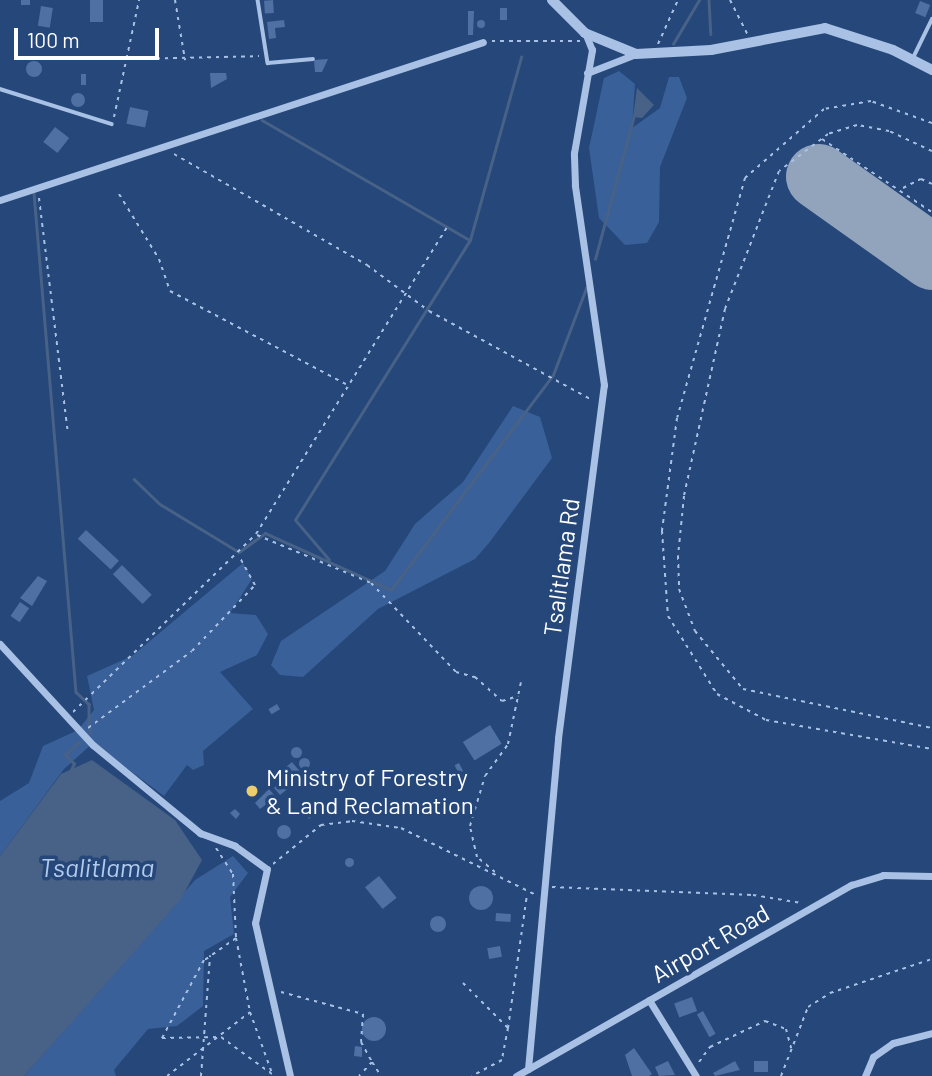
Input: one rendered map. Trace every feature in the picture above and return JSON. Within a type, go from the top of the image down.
[{"type":"street","points":[[552,0],[586,37],[600,65]]},
{"type":"street","points":[[586,74],[600,65],[636,54],[752,43],[825,28],[932,70]]},
{"type":"street","points":[[586,37],[636,54]]},
{"type":"street","points":[[0,200],[160,144],[484,41]]},
{"type":"street","points":[[592,53],[607,45]]},
{"type":"street","points":[[607,45],[610,62]]},
{"type":"street","name":"Tsalitlama Rd","points":[[528,1069],[547,887],[559,726],[602,406],[601,346],[575,185],[586,74],[592,53]]},
{"type":"street","points":[[0,644],[81,733],[200,833],[236,846],[267,869],[255,923],[267,992],[290,1076]]},
{"type":"street","name":"Airport Road","points":[[516,1076],[813,905],[883,875],[932,876]]},
{"type":"street","points":[[649,1000],[695,1074]]},
{"type":"street","points":[[865,1076],[873,1057],[892,1043],[932,1033]]},
{"type":"lane","points":[[258,0],[268,64],[313,59]]},
{"type":"lane","points":[[912,60],[932,19]]},
{"type":"lane","points":[[0,89],[112,124]]},
{"type":"path","points":[[112,124],[131,59],[139,0]]},
{"type":"path","points":[[174,0],[185,60]]},
{"type":"path","points":[[655,53],[678,0]]},
{"type":"path","points":[[730,0],[752,43]]},
{"type":"path","points":[[484,41],[586,37]]},
{"type":"path","points":[[131,59],[185,60],[267,55]]},
{"type":"path","points":[[932,123],[871,101],[824,110],[745,178],[677,418],[662,531],[668,616],[717,694],[766,720],[932,749]]},
{"type":"path","points":[[932,151],[889,131],[857,125],[821,138],[779,172],[725,309],[684,496],[679,589],[695,631],[743,690],[932,728]]},
{"type":"path","points":[[821,138],[903,188],[932,212]]},
{"type":"path","points":[[160,144],[405,293],[602,406]]},
{"type":"path","points":[[903,188],[921,179],[932,184]]},
{"type":"path","points":[[38,187],[68,433]]},
{"type":"path","points":[[119,194],[159,259],[170,291],[347,384]]},
{"type":"path","points":[[67,718],[256,534],[447,227]]},
{"type":"path","points":[[256,534],[371,583],[456,672],[475,677],[502,701],[518,696]]},
{"type":"path","points":[[81,733],[192,651],[255,585],[238,554]]},
{"type":"path","points":[[495,873],[477,857],[470,826],[485,776],[508,744],[521,682]]},
{"type":"path","points":[[267,869],[302,835],[337,821],[401,828],[495,873],[527,894],[546,896]]},
{"type":"path","points":[[200,833],[233,874],[236,938],[250,1012],[273,1075]]},
{"type":"path","points":[[547,887],[753,895],[813,905]]},
{"type":"path","points":[[472,1076],[502,1060],[527,894]]},
{"type":"path","points":[[236,938],[210,954],[162,1038],[204,1033],[221,1037],[273,1075]]},
{"type":"path","points":[[201,1076],[210,954]]},
{"type":"path","points":[[780,1076],[808,1007],[830,992],[932,959]]},
{"type":"path","points":[[463,984],[508,1028]]},
{"type":"path","points":[[267,992],[295,992],[363,1014],[361,1042],[381,1076]]},
{"type":"path","points":[[167,1076],[250,1012]]},
{"type":"path","points":[[695,1074],[710,1047],[765,1021],[786,1029],[792,1049]]},
{"type":"path","points":[[359,1076],[372,1062]]},
{"type":"shaded area","points":[[619,71],[635,84],[632,128],[660,108],[669,77],[679,77],[687,98],[660,167],[659,222],[647,243],[625,245],[599,218],[589,148],[604,78]]},
{"type":"shaded area","points":[[513,406],[540,417],[552,458],[489,543],[475,559],[378,609],[303,677],[280,675],[271,665],[281,641],[385,571],[415,524],[463,482]]},
{"type":"shaded area","points":[[243,563],[252,579],[230,613],[256,615],[268,634],[257,655],[220,672],[253,709],[203,751],[204,765],[193,770],[187,765],[164,796],[93,743],[64,769],[0,856],[0,801],[29,783],[43,746],[78,730],[94,710],[87,676],[132,656]]},
{"type":"shaded area","points":[[233,856],[248,873],[230,897],[234,934],[204,951],[203,1006],[177,1026],[148,1029],[114,1070],[116,1076],[24,1076],[195,880]]},
{"type":"water","points":[[637,88],[654,105],[642,118],[633,117]]},
{"type":"water","name":"Tsalitlama","points":[[92,760],[175,820],[202,860],[181,899],[24,1076],[0,1076],[0,856],[61,774]]},
{"type":"building","points":[[21,0],[30,0],[30,5],[21,5]]},
{"type":"building","points":[[90,0],[103,0],[103,22],[90,22]]},
{"type":"building","points":[[273,0],[274,13],[265,14],[264,1]]},
{"type":"building","points":[[920,1],[930,5],[925,17],[915,13]]},
{"type":"building","points":[[41,6],[53,8],[50,28],[38,26]]},
{"type":"building","points":[[500,8],[507,8],[507,20],[500,20]]},
{"type":"building","points":[[468,11],[474,11],[473,35],[468,35]]},
{"type":"building","points":[[284,20],[285,27],[275,28],[276,38],[269,39],[267,22]]},
{"type":"building","points":[[481,20],[485,24],[481,28],[477,24]]},
{"type":"building","points":[[328,59],[322,72],[315,72],[314,60]]},
{"type":"building","points":[[34,61],[42,69],[34,77],[26,69]]},
{"type":"building","points":[[210,73],[226,73],[227,79],[211,88]]},
{"type":"building","points":[[81,74],[86,74],[86,85],[81,85]]},
{"type":"building","points":[[78,93],[83,95],[83,105],[78,107],[73,105],[71,100],[73,95]]},
{"type":"building","points":[[130,107],[149,111],[145,128],[126,124]]},
{"type":"building","points":[[55,127],[69,138],[57,153],[43,142]]},
{"type":"building","points":[[86,530],[119,561],[111,569],[78,539]]},
{"type":"building","points":[[122,565],[152,595],[143,604],[113,574]]},
{"type":"building","points":[[38,576],[47,581],[32,606],[20,598]]},
{"type":"building","points":[[20,602],[29,608],[20,622],[10,616]]},
{"type":"building","points":[[277,704],[280,709],[272,714],[268,709]]},
{"type":"building","points":[[490,725],[502,744],[475,761],[463,742]]},
{"type":"building","points":[[296,746],[302,752],[296,758],[290,752]]},
{"type":"building","points":[[304,757],[310,763],[304,769],[298,763]]},
{"type":"building","points":[[292,762],[303,775],[295,782],[284,769]]},
{"type":"building","points":[[459,763],[463,771],[459,773],[455,765]]},
{"type":"building","points":[[283,778],[290,787],[280,795],[274,788]]},
{"type":"building","points":[[269,789],[276,797],[260,809],[255,803]]},
{"type":"building","points":[[438,802],[443,813],[436,816],[432,805]]},
{"type":"building","points":[[235,809],[240,814],[236,819],[230,813]]},
{"type":"building","points":[[311,810],[315,814],[309,819],[305,814]]},
{"type":"building","points":[[284,825],[289,827],[289,837],[284,839],[279,837],[277,832],[279,827]]},
{"type":"building","points":[[349,857],[354,862],[349,867],[344,862]]},
{"type":"building","points":[[379,876],[397,898],[383,909],[365,887]]},
{"type":"building","points":[[481,886],[490,889],[493,898],[490,907],[481,910],[472,907],[469,898],[472,889]]},
{"type":"building","points":[[496,913],[511,914],[510,922],[495,921]]},
{"type":"building","points":[[438,916],[444,918],[444,930],[438,932],[432,930],[430,924],[432,918]]},
{"type":"building","points":[[500,946],[502,957],[489,959],[487,948]]},
{"type":"building","points":[[692,997],[697,1011],[679,1018],[674,1003]]},
{"type":"building","points":[[703,1011],[716,1034],[709,1037],[697,1014]]},
{"type":"building","points":[[374,1017],[383,1020],[386,1029],[383,1038],[374,1041],[365,1038],[362,1029],[365,1020]]},
{"type":"building","points":[[355,1046],[362,1047],[362,1057],[354,1056]]},
{"type":"building","points":[[634,1048],[652,1074],[649,1076],[632,1076],[625,1055]]},
{"type":"building","points":[[668,1061],[675,1075],[659,1076],[655,1067]]},
{"type":"building","points":[[735,1061],[740,1070],[715,1076],[713,1073]]},
{"type":"building","points":[[754,1061],[768,1061],[768,1072],[754,1072]]},
{"type":"waterway","points":[[673,44],[699,0]]},
{"type":"waterway","points":[[709,0],[711,34]]},
{"type":"waterway","points":[[329,560],[295,520],[470,240],[521,57]]},
{"type":"waterway","points":[[595,259],[634,115]]},
{"type":"waterway","points":[[262,120],[470,240]]},
{"type":"waterway","points":[[34,193],[76,692],[89,704],[89,725]]},
{"type":"waterway","points":[[134,479],[160,504],[239,552],[265,533],[391,590],[553,375],[586,288]]},
{"type":"waterway","points":[[90,727],[90,734]]},
{"type":"waterway","points":[[67,777],[74,764],[65,755],[79,742]]},
{"type":"runway","points":[[818,176],[932,257]]},
{"type":"place","name":"Ministry of Forestry & Land Reclamation","points":[[252,791]]}]
